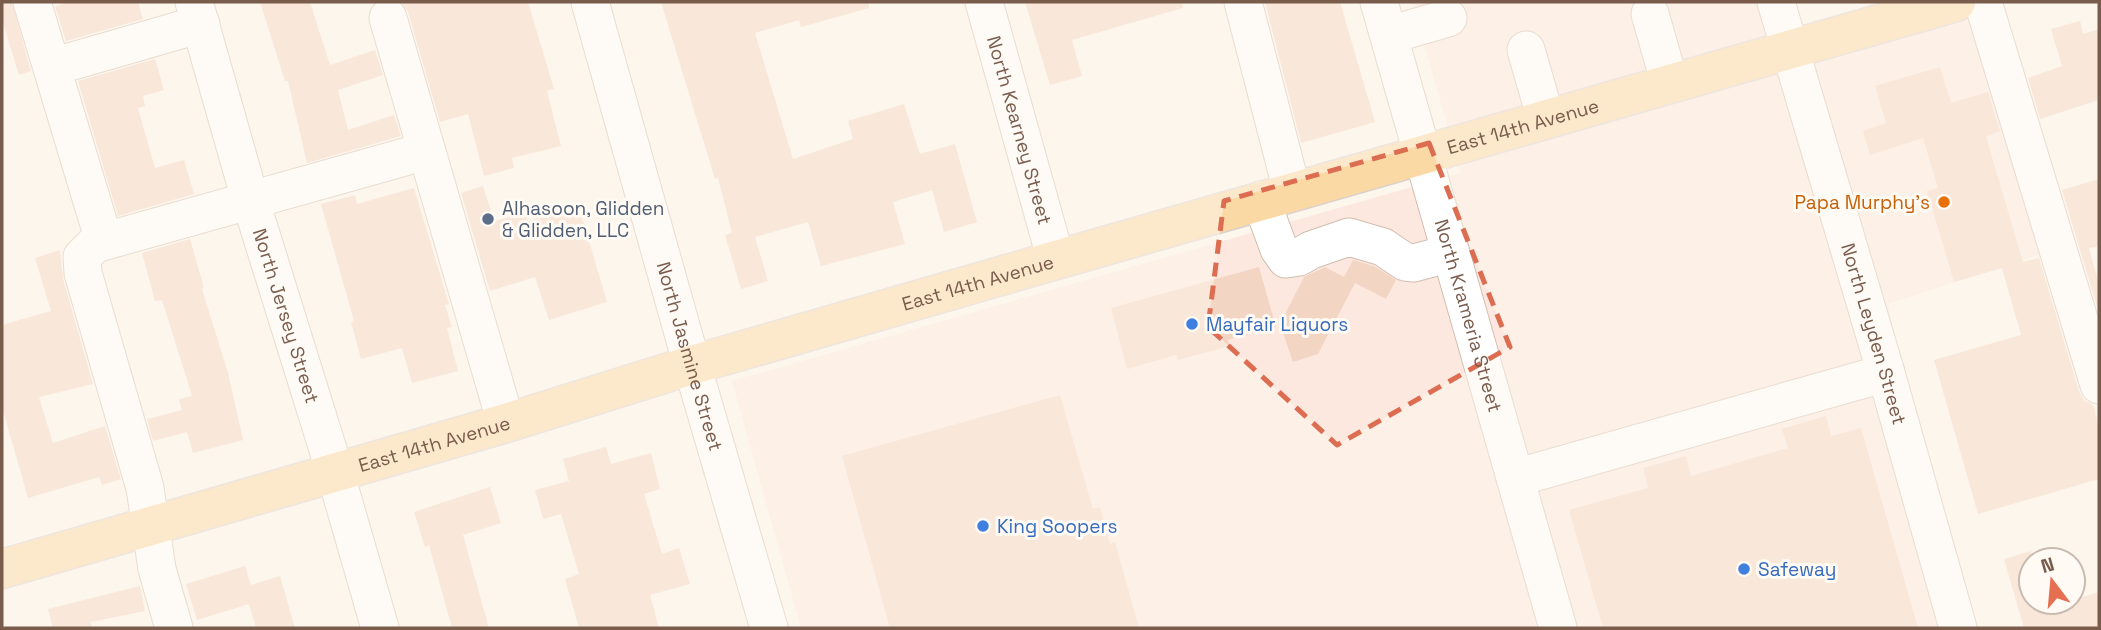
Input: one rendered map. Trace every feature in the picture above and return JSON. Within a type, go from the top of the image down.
[{"type":"main road","name":"East 14th Avenue","points":[[2,569],[506,423],[692,365],[1956,2]]},
{"type":"street","points":[[32,2],[104,241]]},
{"type":"street","name":"North Jasmine Street","points":[[590,2],[769,628]]},
{"type":"street","name":"North Kearney Street","points":[[984,2],[1056,260]]},
{"type":"street","points":[[1243,2],[1277,196],[1279,249],[1286,259],[1299,257],[1349,237],[1383,247],[1405,262],[1414,263],[1451,253]]},
{"type":"street","name":"North Leyden Street","points":[[1776,2],[1958,628]]},
{"type":"street","points":[[1983,2],[2099,385]]},
{"type":"street","points":[[52,68],[197,13]]},
{"type":"street","name":"North Jersey Street","points":[[197,13],[250,199],[335,472],[380,628]]},
{"type":"street","points":[[1650,14],[1670,83]]},
{"type":"street","points":[[1384,19],[1448,18]]},
{"type":"street","points":[[388,19],[506,423]]},
{"type":"street","name":"North Krameria Street","points":[[1384,19],[1559,628]]},
{"type":"street","points":[[1526,50],[1546,119]]},
{"type":"street","points":[[174,628],[157,569],[145,488],[83,274],[82,257],[95,244],[104,241],[426,151]]},
{"type":"street","points":[[1515,478],[1886,373]]},
{"type":"highlighted area","points":[[1429,143],[1510,347],[1337,445],[1208,327],[1224,201]]},
{"type":"shaded area","points":[[1412,2],[1794,2],[1812,65],[1986,14],[2054,250],[1888,304],[1945,628],[801,628],[732,381],[1461,173]]},
{"type":"building","points":[[2,2],[12,2],[31,71],[19,75],[2,20]]},
{"type":"building","points":[[70,2],[138,2],[143,19],[66,41],[55,6]]},
{"type":"building","points":[[260,2],[310,2],[330,65],[375,50],[383,75],[338,90],[348,130],[394,115],[401,136],[307,163],[288,81],[285,81]]},
{"type":"building","points":[[401,2],[528,2],[554,89],[547,91],[561,146],[512,158],[514,168],[484,176],[468,114],[440,122],[408,12]]},
{"type":"building","points":[[661,2],[869,2],[869,8],[801,27],[799,20],[755,33],[793,159],[853,139],[848,121],[904,104],[920,154],[955,144],[977,222],[944,232],[932,190],[893,202],[905,244],[821,266],[808,222],[755,237],[768,281],[741,289],[725,235],[732,233],[718,178],[715,179]]},
{"type":"building","points":[[1025,2],[1182,2],[1183,8],[1072,40],[1082,76],[1050,85]]},
{"type":"building","points":[[1265,2],[1340,2],[1375,122],[1301,143]]},
{"type":"building","points":[[2080,21],[2083,34],[2099,29],[2099,100],[2040,119],[2028,78],[2062,66],[2051,29]]},
{"type":"building","points":[[155,59],[164,90],[143,96],[145,106],[138,108],[155,168],[184,160],[194,194],[118,216],[78,81]]},
{"type":"building","points":[[1940,67],[1951,103],[1988,92],[2000,131],[1986,137],[2023,262],[2039,258],[2079,391],[2084,400],[2093,405],[2099,426],[2099,479],[1978,514],[1934,360],[2021,335],[2002,268],[1954,282],[1927,191],[1938,188],[1923,138],[1870,155],[1863,131],[1886,123],[1875,86]]},
{"type":"building","points":[[2099,179],[2099,246],[2089,248],[2099,284],[2099,313],[2062,190]]},
{"type":"building","points":[[483,186],[494,221],[526,213],[528,221],[579,207],[607,302],[549,320],[535,277],[490,291],[461,193]]},
{"type":"building","points":[[414,188],[449,304],[445,305],[452,327],[447,328],[458,371],[412,383],[402,348],[361,359],[351,322],[354,321],[321,204],[355,195],[357,204]]},
{"type":"building","points":[[190,239],[228,373],[243,440],[193,453],[187,432],[153,441],[147,419],[182,410],[179,399],[192,396],[162,300],[155,301],[142,253]]},
{"type":"building","points":[[60,250],[63,279],[93,384],[39,397],[53,443],[105,426],[121,479],[102,485],[99,477],[28,498],[2,407],[2,325],[51,311],[35,258]]},
{"type":"building","points":[[1353,260],[1374,266],[1396,280],[1386,299],[1355,283],[1318,354],[1293,362],[1280,324],[1304,277],[1325,267],[1344,277]]},
{"type":"building","points":[[1259,267],[1276,327],[1228,340],[1229,346],[1178,360],[1176,355],[1127,369],[1111,308]]},
{"type":"building","name":"King Soopers","points":[[1060,395],[1093,509],[1100,507],[1110,544],[1115,542],[1139,628],[890,628],[842,456]]},
{"type":"building","name":"Safeway","points":[[1826,416],[1831,436],[1861,428],[1918,628],[1603,628],[1569,510],[1648,488],[1643,468],[1686,456],[1691,476],[1788,448],[1782,429]]},
{"type":"building","points":[[606,447],[611,464],[651,453],[660,489],[644,494],[662,554],[679,548],[690,584],[650,595],[659,628],[579,628],[565,579],[579,574],[561,514],[543,519],[535,490],[569,481],[563,459]]},
{"type":"building","points":[[490,487],[501,523],[463,535],[489,628],[452,628],[429,545],[425,547],[414,512]]},
{"type":"building","points":[[2017,555],[2017,604],[2004,559]]},
{"type":"building","points":[[245,566],[251,585],[280,576],[295,628],[256,628],[249,604],[197,620],[186,584]]},
{"type":"building","points":[[140,586],[145,611],[91,622],[92,628],[53,628],[48,609]]},
{"type":"building","points":[[2099,592],[2099,628],[2024,628],[2021,616],[2087,616],[2087,596]]},
{"type":"place","name":"Papa Murphy's","points":[[1944,202]]},
{"type":"place","name":"Alhasoon, Glidden & Glidden, LLC","points":[[488,219]]},
{"type":"place","name":"Mayfair Liquors","points":[[1192,324]]},
{"type":"place","name":"King Soopers","points":[[983,526]]},
{"type":"place","name":"Safeway","points":[[1744,569]]}]
